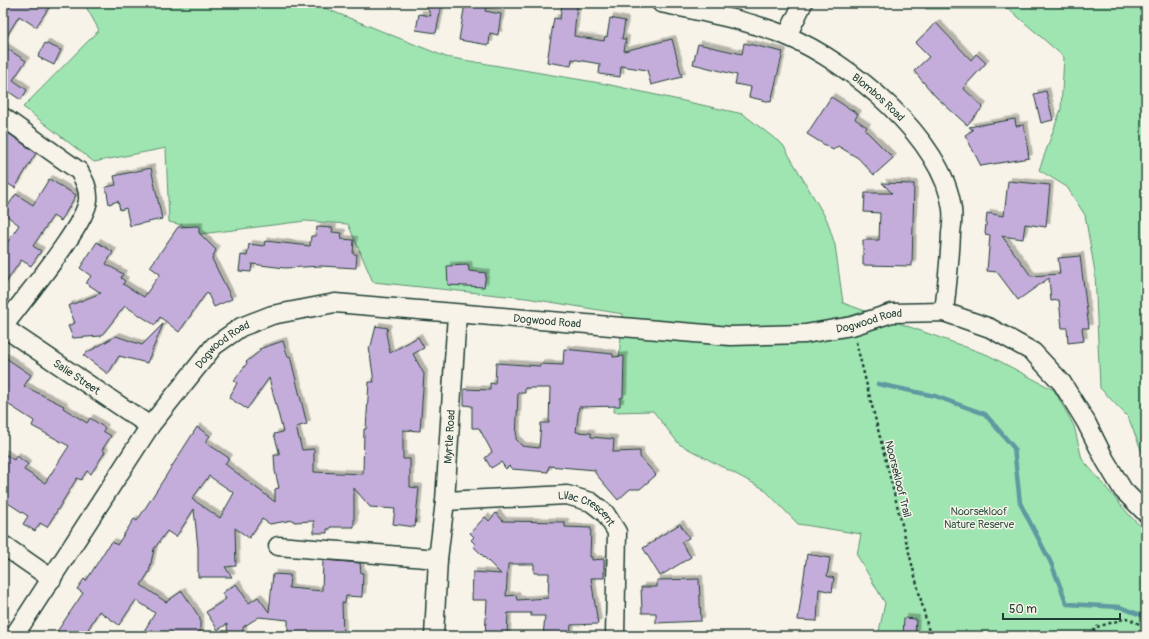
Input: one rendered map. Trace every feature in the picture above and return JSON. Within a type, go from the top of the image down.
[{"type":"street","name":"Blombos Road","points":[[661,3],[738,20],[787,36],[859,79],[902,117],[934,159],[945,183],[952,209],[951,256],[944,312]]},
{"type":"street","points":[[787,36],[803,3]]},
{"type":"street","points":[[3,117],[79,171],[86,184],[88,201],[81,222],[3,327]]},
{"type":"street","name":"Dogwood Road","points":[[14,636],[150,426],[214,346],[242,327],[272,315],[335,303],[730,336],[805,334],[852,326],[892,313],[944,312],[990,328],[1033,352],[1062,383],[1086,422],[1105,460],[1124,490],[1146,513]]},
{"type":"street","name":"Myrtle Road","points":[[434,636],[438,559],[445,502],[458,314]]},
{"type":"street","name":"Salie Street","points":[[3,327],[150,426]]},
{"type":"street","name":"Lilac Crescent","points":[[445,502],[567,495],[590,502],[600,509],[617,532],[615,636]]},
{"type":"street","points":[[3,545],[52,579]]},
{"type":"street","points":[[278,546],[438,559]]},
{"type":"path","name":"Noorsekloof Trail","points":[[852,326],[930,636]]},
{"type":"path","points":[[1089,636],[1097,627],[1127,618],[1146,627]]},
{"type":"green space","name":"Noorsekloof Nature Reserve","points":[[84,3],[312,3],[446,57],[606,84],[743,114],[783,145],[827,220],[835,245],[843,303],[988,355],[1054,390],[1074,426],[1082,459],[1131,517],[1146,531],[1146,636],[878,636],[885,603],[857,555],[861,534],[798,524],[764,489],[679,444],[653,411],[614,412],[623,314],[526,298],[373,282],[348,224],[305,221],[201,234],[182,225],[169,222],[166,148],[94,162],[23,107],[99,30]]},
{"type":"green space","points":[[922,3],[1146,3],[1146,111],[1143,113],[1146,133],[1146,462],[1128,417],[1100,388],[1095,272],[1085,215],[1067,187],[1039,170],[1061,109],[1064,57],[1009,9],[926,9]]},
{"type":"building","points":[[3,3],[52,3],[36,27],[19,16],[3,42],[3,9],[5,7]]},
{"type":"building","points":[[425,3],[442,3],[436,33],[416,30],[419,14],[431,16]]},
{"type":"building","points":[[465,3],[487,3],[485,11],[501,14],[498,35],[490,33],[489,45],[459,40]]},
{"type":"building","points":[[562,3],[577,5],[574,36],[604,41],[605,36],[607,37],[610,18],[625,21],[622,39],[626,39],[624,51],[672,39],[682,77],[651,85],[647,70],[621,66],[620,77],[599,74],[600,64],[572,59],[571,66],[547,62],[554,18],[560,19]]},
{"type":"building","points":[[936,23],[971,60],[976,54],[986,63],[963,88],[983,107],[967,125],[936,97],[914,71],[929,57],[915,43]]},
{"type":"building","points":[[45,43],[61,50],[54,65],[38,57]]},
{"type":"building","points":[[744,43],[783,52],[771,102],[749,97],[751,87],[735,84],[737,75],[693,64],[698,44],[742,54]]},
{"type":"building","points":[[3,46],[26,61],[13,80],[27,90],[21,100],[6,90],[3,95]]},
{"type":"building","points":[[1046,91],[1053,120],[1041,123],[1034,94]]},
{"type":"building","points":[[831,97],[858,114],[855,119],[867,127],[865,130],[893,158],[874,175],[858,158],[838,146],[833,150],[807,134]]},
{"type":"building","points":[[1015,119],[1016,126],[1024,125],[1029,158],[981,166],[965,135],[973,130],[969,127]]},
{"type":"building","points":[[8,133],[36,153],[15,188],[3,181],[3,141]]},
{"type":"building","points":[[151,168],[162,219],[130,226],[126,208],[120,210],[118,201],[109,204],[106,187],[116,185],[114,176]]},
{"type":"building","points":[[49,179],[76,195],[61,221],[53,216],[33,246],[41,251],[31,266],[21,260],[3,287],[3,249],[19,225],[3,213],[16,194],[33,205]]},
{"type":"building","points":[[1008,181],[1050,185],[1046,227],[1025,224],[1023,239],[1002,236],[1031,276],[1060,274],[1058,258],[1080,256],[1089,328],[1082,328],[1084,341],[1068,343],[1067,328],[1062,328],[1059,300],[1051,301],[1049,278],[1018,300],[997,272],[987,271],[990,235],[985,234],[987,213],[1004,216]]},
{"type":"building","points":[[882,183],[914,184],[912,266],[863,265],[863,240],[879,240],[880,213],[864,212],[865,193],[892,193]]},
{"type":"building","points":[[199,226],[199,233],[216,250],[212,259],[232,299],[214,307],[207,292],[179,332],[160,317],[155,325],[125,306],[101,336],[73,338],[68,326],[75,323],[68,306],[101,293],[86,283],[91,276],[80,268],[97,242],[113,252],[106,264],[123,274],[121,278],[125,281],[123,284],[144,297],[160,274],[150,267],[178,227]]},
{"type":"building","points":[[317,227],[333,228],[332,232],[342,233],[341,239],[354,240],[353,254],[357,254],[356,268],[321,266],[285,268],[252,264],[251,272],[239,271],[241,255],[247,256],[249,244],[264,246],[265,241],[310,246],[311,236],[316,236]]},
{"type":"building","points":[[468,265],[469,271],[486,273],[484,287],[448,285],[447,266]]},
{"type":"building","points":[[163,324],[147,363],[119,356],[108,374],[83,355],[116,336],[142,345]]},
{"type":"building","points":[[376,326],[388,328],[386,333],[390,353],[418,337],[424,348],[413,354],[424,374],[420,431],[403,430],[403,459],[410,459],[410,487],[419,488],[415,527],[393,524],[395,509],[370,507],[354,488],[354,527],[330,527],[330,529],[327,529],[327,533],[314,533],[314,521],[294,522],[293,520],[270,524],[262,519],[249,538],[235,528],[236,566],[225,567],[232,577],[198,577],[198,548],[194,509],[176,537],[167,531],[154,549],[149,572],[141,585],[166,602],[182,591],[200,618],[200,636],[141,636],[155,613],[136,600],[119,625],[99,611],[84,636],[54,636],[83,593],[77,589],[84,579],[86,581],[108,546],[112,542],[117,545],[134,519],[137,521],[197,427],[210,436],[205,442],[229,458],[225,464],[275,502],[275,489],[279,488],[275,471],[274,455],[280,455],[274,434],[283,432],[269,378],[247,409],[229,398],[237,383],[234,381],[247,363],[246,362],[260,351],[259,349],[283,341],[288,357],[290,356],[307,424],[296,427],[302,450],[314,449],[314,472],[363,474],[364,429],[366,429],[369,382],[374,382],[369,347],[371,346]],"holes":[[[209,476],[234,493],[220,518],[192,499]]]},
{"type":"building","points":[[564,349],[613,354],[613,357],[624,356],[623,397],[620,398],[620,406],[579,407],[576,432],[591,433],[591,437],[614,439],[613,452],[640,451],[640,457],[656,475],[640,489],[630,489],[618,500],[595,473],[595,470],[549,466],[548,472],[512,469],[509,466],[506,469],[501,462],[491,468],[485,458],[492,452],[479,428],[472,428],[472,406],[464,405],[464,389],[490,390],[490,383],[495,384],[496,363],[540,366],[540,364],[563,365]],"holes":[[[525,388],[550,388],[549,423],[541,423],[539,448],[522,446],[516,439],[518,393],[525,393]]]},
{"type":"building","points":[[3,356],[31,375],[24,386],[64,406],[63,408],[87,423],[90,418],[105,428],[103,431],[111,436],[102,450],[105,452],[91,474],[87,471],[81,480],[77,478],[47,527],[40,523],[35,531],[23,524],[28,516],[3,500],[3,453],[14,460],[16,456],[28,464],[24,470],[45,483],[69,446],[32,426],[34,421],[3,401]]},
{"type":"building","points":[[496,513],[503,521],[565,522],[565,527],[591,528],[590,557],[592,557],[592,560],[604,559],[604,578],[591,578],[598,624],[571,625],[570,636],[543,636],[545,616],[531,616],[531,613],[508,613],[507,636],[485,636],[487,600],[472,600],[473,572],[501,574],[473,546],[475,544],[471,540],[474,537],[470,533],[485,517],[489,521]],"holes":[[[508,564],[534,564],[534,573],[549,573],[548,598],[517,600],[516,595],[506,596]]]},
{"type":"building","points":[[680,524],[689,538],[681,542],[691,557],[660,576],[643,548]]},
{"type":"building","points":[[807,554],[830,558],[827,576],[834,578],[832,592],[819,589],[817,621],[798,620]]},
{"type":"building","points":[[323,560],[360,563],[361,573],[363,573],[362,597],[346,596],[345,603],[342,602],[343,636],[288,635],[288,620],[259,617],[243,627],[243,636],[228,636],[227,624],[218,630],[206,612],[226,599],[222,593],[236,584],[249,603],[258,597],[269,612],[273,574],[290,575],[289,588],[322,591]]},
{"type":"building","points":[[699,579],[701,621],[656,623],[656,613],[642,613],[641,587],[657,587],[657,580]]},
{"type":"building","points":[[904,618],[916,619],[915,636],[903,636]]},
{"type":"waterway","points":[[878,384],[935,396],[985,414],[1014,448],[1020,503],[1051,563],[1067,604],[1120,607],[1146,617]]}]
